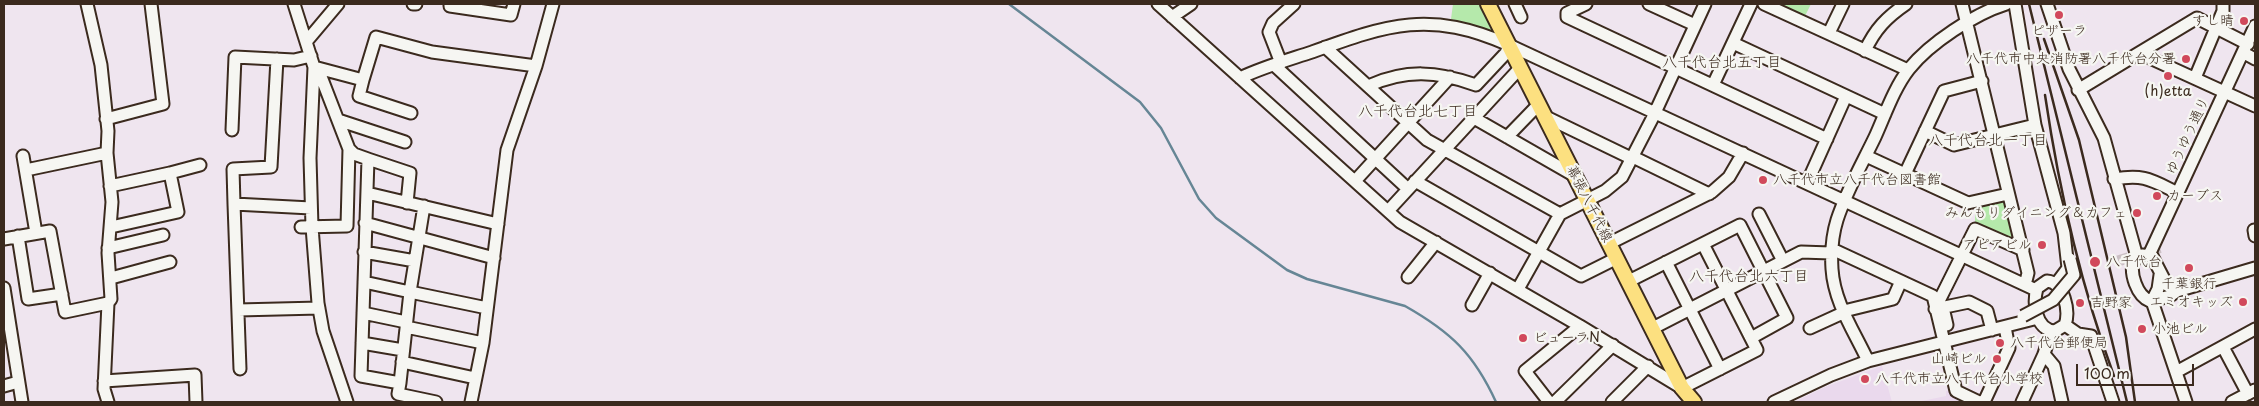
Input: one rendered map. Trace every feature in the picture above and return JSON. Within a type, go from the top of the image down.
[{"type":"main road","name":"幕張八千代線","points":[[1488,4],[1682,388],[1694,402]]},
{"type":"street","points":[[87,4],[102,65],[110,186],[111,227],[108,248],[111,299],[108,303],[104,381],[108,402]]},
{"type":"street","points":[[106,119],[162,104],[150,4]]},
{"type":"street","points":[[306,42],[338,4]]},
{"type":"street","points":[[450,4],[450,6],[511,15],[514,4]]},
{"type":"street","points":[[471,402],[483,342],[507,150],[536,66],[553,4]]},
{"type":"street","points":[[1158,4],[1400,222],[1518,289],[1682,388],[1757,350],[1703,244]]},
{"type":"street","points":[[1172,17],[1191,4]]},
{"type":"street","points":[[1294,4],[1273,23],[1269,32],[1277,64],[1375,158],[1411,185],[1540,251],[1581,276],[1617,258]]},
{"type":"street","points":[[1515,4],[1521,17]]},
{"type":"street","points":[[1586,4],[1567,13],[1567,17],[1827,139]]},
{"type":"street","points":[[1649,4],[1695,25]]},
{"type":"street","points":[[1518,289],[1560,214],[1615,184],[1622,177],[1655,113],[1705,4]]},
{"type":"street","points":[[1713,86],[1751,4]]},
{"type":"street","points":[[1764,4],[1908,70]]},
{"type":"street","points":[[1829,33],[1843,4]]},
{"type":"street","points":[[1865,51],[1876,30],[1885,20],[1906,4]]},
{"type":"street","points":[[1962,4],[2023,250],[2028,273],[2025,285]]},
{"type":"street","points":[[1868,360],[1844,312],[1833,282],[1831,251],[1837,220],[1885,114],[1908,70],[1930,49],[1967,23],[1992,8],[2006,4]]},
{"type":"street","points":[[2015,4],[2035,125],[2064,233],[2068,268],[2056,284]]},
{"type":"street","points":[[2059,4],[2048,7],[2078,90],[2104,138],[2137,257],[2132,268],[2142,298],[2152,301],[2170,296],[2177,291],[2255,268]]},
{"type":"street","points":[[2195,78],[2217,28],[2223,11],[2223,4]]},
{"type":"street","points":[[297,7],[312,62],[320,74],[349,149],[347,226],[306,227]]},
{"type":"street","points":[[2078,90],[2197,18],[2217,28],[2246,49],[2255,59]]},
{"type":"street","points":[[1240,78],[1384,27],[1430,23],[1470,29],[1510,45],[2036,290]]},
{"type":"street","name":"ゆうゆう通り","points":[[2150,255],[2255,26]]},
{"type":"street","points":[[411,113],[359,96],[376,38],[432,52],[536,66]]},
{"type":"street","points":[[1733,43],[1885,114]]},
{"type":"street","points":[[1368,86],[1395,76],[1426,73],[1450,77],[1476,85],[1506,53],[1510,45]]},
{"type":"street","points":[[1325,47],[1428,140],[1560,214]]},
{"type":"street","name":"ゆうゆう通り","points":[[2139,53],[2225,92]]},
{"type":"street","points":[[232,130],[235,57],[312,62],[363,80]]},
{"type":"street","points":[[240,369],[233,169],[271,167],[277,59]]},
{"type":"street","points":[[312,62],[311,208],[306,227],[323,331],[347,402]]},
{"type":"street","points":[[1388,211],[1520,68]]},
{"type":"street","points":[[1355,181],[1450,77]]},
{"type":"street","points":[[1905,174],[1944,91],[1982,81]]},
{"type":"street","points":[[2225,92],[2255,106]]},
{"type":"street","points":[[1807,183],[1846,96]]},
{"type":"street","points":[[1507,137],[1541,110],[1633,158],[1709,194]]},
{"type":"street","points":[[1474,118],[1575,176]]},
{"type":"street","points":[[338,120],[405,142]]},
{"type":"street","points":[[1925,131],[1954,145],[2035,125]]},
{"type":"street","points":[[349,149],[354,154],[410,173],[407,202]]},
{"type":"street","points":[[26,170],[107,153]]},
{"type":"street","points":[[1610,244],[1709,194],[1729,178],[1743,153]]},
{"type":"street","points":[[23,156],[36,233]]},
{"type":"street","points":[[1866,156],[1968,203],[2008,194]]},
{"type":"street","points":[[368,159],[361,376],[400,384]]},
{"type":"street","points":[[110,186],[200,165]]},
{"type":"street","points":[[111,227],[178,212],[170,173]]},
{"type":"street","name":"ゆうゆう通り","points":[[2114,179],[2135,176],[2144,177],[2178,193]]},
{"type":"street","points":[[367,192],[498,224]]},
{"type":"street","points":[[234,204],[311,208]]},
{"type":"street","points":[[424,206],[410,292],[398,394],[436,402]]},
{"type":"street","points":[[1759,214],[1783,261]]},
{"type":"street","points":[[365,223],[494,258]]},
{"type":"street","points":[[1628,281],[1740,225],[1788,318],[1751,338]]},
{"type":"street","points":[[1935,309],[1975,229],[2023,250]]},
{"type":"street","points":[[2255,230],[2255,236]]},
{"type":"street","points":[[4,239],[50,231],[65,312],[108,303]]},
{"type":"street","points":[[18,236],[28,299],[62,294]]},
{"type":"street","points":[[108,248],[163,236]]},
{"type":"street","points":[[1408,276],[1436,242]]},
{"type":"street","points":[[1652,328],[1801,252],[1831,251],[1933,296],[1935,309],[1947,340]]},
{"type":"street","points":[[364,252],[415,261]]},
{"type":"street","points":[[2137,257],[2150,255],[2155,258],[2160,275],[2170,288],[2177,291]]},
{"type":"street","points":[[2023,316],[2053,300],[2074,275],[2070,259]]},
{"type":"street","points":[[111,278],[170,262]]},
{"type":"street","points":[[1666,262],[1720,369]]},
{"type":"street","points":[[1472,305],[1490,273]]},
{"type":"street","points":[[2160,275],[2158,289],[2152,301],[2186,402]]},
{"type":"street","points":[[1810,328],[1844,312],[1893,299],[1901,281]]},
{"type":"street","points":[[2047,281],[2056,284],[2062,293],[2066,310],[2064,325],[2058,330],[2050,331],[2042,326],[2038,318],[2035,298],[2036,290],[2040,284],[2047,281]]},
{"type":"street","points":[[364,282],[487,308]]},
{"type":"street","points":[[4,288],[8,346],[22,402]]},
{"type":"street","points":[[1979,402],[1956,391],[1944,310],[1948,306],[1966,302],[1987,311],[1992,330]]},
{"type":"street","points":[[238,310],[319,308]]},
{"type":"street","points":[[363,313],[483,342]]},
{"type":"street","points":[[1774,402],[1868,360],[2038,318]]},
{"type":"street","points":[[2064,325],[2078,334],[2091,336],[2113,402]]},
{"type":"street","points":[[1549,402],[1525,371],[1580,326]]},
{"type":"street","points":[[1984,402],[2009,348],[2005,327]]},
{"type":"street","points":[[2176,372],[2255,329]]},
{"type":"street","points":[[2022,402],[2044,354],[2050,331]]},
{"type":"street","points":[[362,343],[403,350]]},
{"type":"street","points":[[1555,402],[1613,345]]},
{"type":"street","points":[[2223,347],[2252,392],[2232,402]]},
{"type":"street","points":[[2044,354],[2054,366],[2059,400]]},
{"type":"street","points":[[402,362],[476,378]]},
{"type":"street","points":[[1614,402],[1648,366]]},
{"type":"street","points":[[104,381],[195,375],[196,402]]},
{"type":"street","points":[[4,386],[18,382]]},
{"type":"shaded area","name":"八千代市立八千代台小学校","points":[[1882,366],[1892,402],[1794,402],[1825,387]]},
{"type":"shaded area","name":"八千代市立八千代台小学校","points":[[1952,389],[1972,402],[1917,402],[1946,396],[1946,391]]},
{"type":"green space","points":[[1453,4],[1482,4],[1495,29],[1493,32],[1451,19]]},
{"type":"green space","points":[[1773,4],[1811,4],[1804,18]]},
{"type":"green space","points":[[2004,198],[2017,242],[1975,224],[1975,205]]},
{"type":"waterway","points":[[1009,4],[1140,102],[1161,128],[1199,199],[1216,218],[1287,270],[1307,279],[1405,306],[1436,325],[1470,357],[1488,385],[1496,402]]},
{"type":"tunnel","points":[[2118,261],[2165,246]]},
{"type":"railway","points":[[2029,4],[2127,402]]},
{"type":"railway","points":[[2044,39],[2079,140],[2126,337],[2135,402]]},
{"type":"railway","points":[[2045,95],[2072,237],[2091,307],[2114,376]]},
{"type":"place","name":"ピザーラ","points":[[2059,15]]},
{"type":"place","name":"すし晴","points":[[2244,21]]},
{"type":"place","name":"八千代市中央消防署八千代台分署","points":[[2186,59]]},
{"type":"place","name":"(h)etta","points":[[2168,76]]},
{"type":"place","name":"八千代市立八千代台図書館","points":[[1763,180]]},
{"type":"place","name":"カーブス","points":[[2157,196]]},
{"type":"place","name":"みんもりダイニング＆カフェ","points":[[2137,213]]},
{"type":"place","name":"アピアビル","points":[[2042,245]]},
{"type":"place","name":"八千代台","points":[[2095,262]]},
{"type":"place","name":"千葉銀行","points":[[2189,268]]},
{"type":"place","name":"エミオキッズ","points":[[2243,302]]},
{"type":"place","name":"吉野家","points":[[2080,303]]},
{"type":"place","name":"小池ビル","points":[[2142,329]]},
{"type":"place","name":"ビューラN","points":[[1523,338]]},
{"type":"place","name":"八千代台郵便局","points":[[2000,343]]},
{"type":"place","name":"山崎ビル","points":[[1997,359]]},
{"type":"place","name":"八千代市立八千代台小学校","points":[[1865,379]]},
{"type":"district","name":"八千代台北五丁目","points":[[1722,63]]},
{"type":"district","name":"八千代台北七丁目","points":[[1418,112]]},
{"type":"district","name":"八千代台北一丁目","points":[[1988,141]]},
{"type":"district","name":"八千代台北六丁目","points":[[1749,277]]}]
